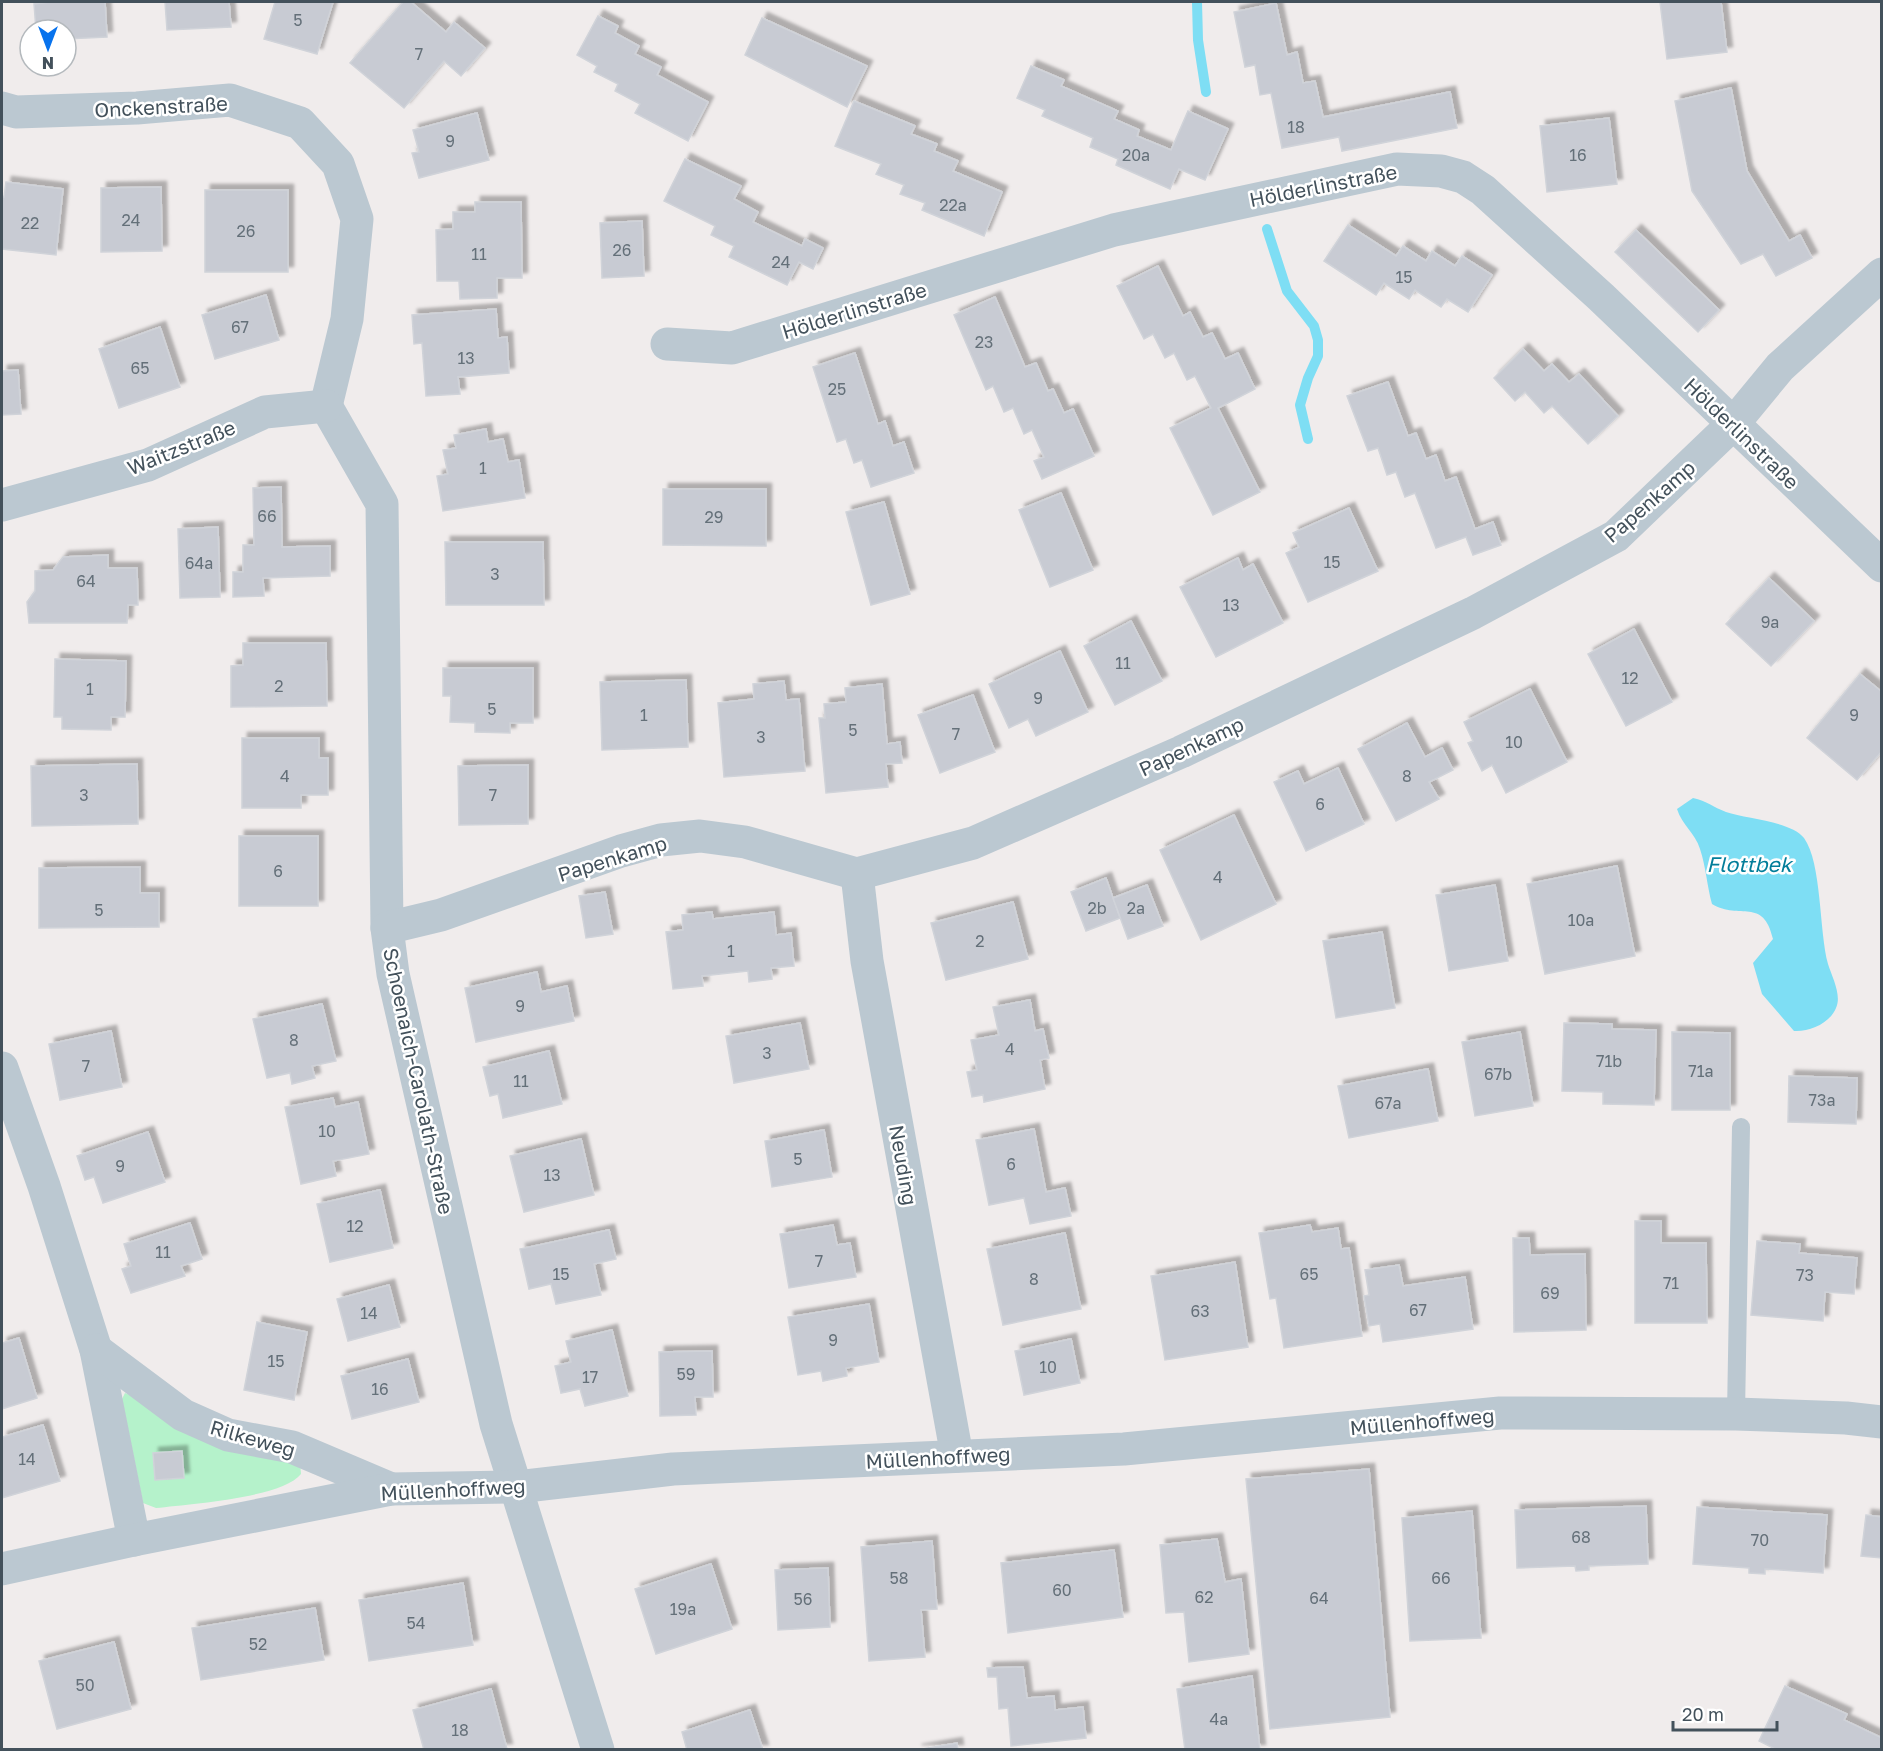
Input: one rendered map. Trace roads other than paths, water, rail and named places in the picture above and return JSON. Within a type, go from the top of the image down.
[{"type":"street","name":"Onckenstraße","points":[[2,108],[16,112],[136,108],[230,100],[300,123],[338,164],[357,219],[347,319],[326,406]]},
{"type":"street","name":"Hölderlinstraße","points":[[667,344],[732,348],[1114,230],[1397,169],[1420,168],[1463,177],[1483,190],[1601,297],[1881,566]]},
{"type":"street","name":"Papenkamp","points":[[387,928],[441,915],[621,851],[661,840],[700,836],[745,842],[856,874],[973,843],[1181,752],[1473,613],[1616,536],[1733,424],[1780,367],[1881,274]]},
{"type":"street","name":"Waitzstraße","points":[[2,505],[148,465],[265,412],[326,406]]},
{"type":"street","name":"Schoenaich-Carolath-Straße","points":[[326,406],[382,504],[387,928],[393,974],[493,1412],[598,1749]]},
{"type":"street","name":"Neuding","points":[[856,874],[867,962],[957,1456]]},
{"type":"street","points":[[2,1068],[44,1186],[96,1350],[134,1540]]},
{"type":"street","name":"Rilkeweg","points":[[96,1350],[183,1415],[228,1435],[292,1447],[390,1490]]},
{"type":"street","name":"Müllenhoffweg","points":[[2,1569],[134,1540],[390,1490],[517,1487],[673,1469],[1124,1449],[1500,1413],[1737,1414],[1846,1418],[1881,1422]]},
{"type":"lane","points":[[1737,1414],[1741,1128]]},
{"type":"water","name":"Flottbek","points":[[1693,798],[1726,812],[1779,824],[1798,832],[1804,838],[1814,864],[1825,950],[1838,997],[1833,1013],[1819,1026],[1794,1031],[1762,994],[1753,963],[1773,939],[1769,926],[1763,918],[1757,914],[1722,909],[1712,904],[1700,849],[1677,809]]},
{"type":"waterway","name":"Flottbek","points":[[1197,2],[1198,40],[1206,92]]},
{"type":"waterway","name":"Flottbek","points":[[1267,229],[1287,291],[1314,326],[1318,340],[1318,356],[1308,378],[1300,405],[1308,439]]}]
